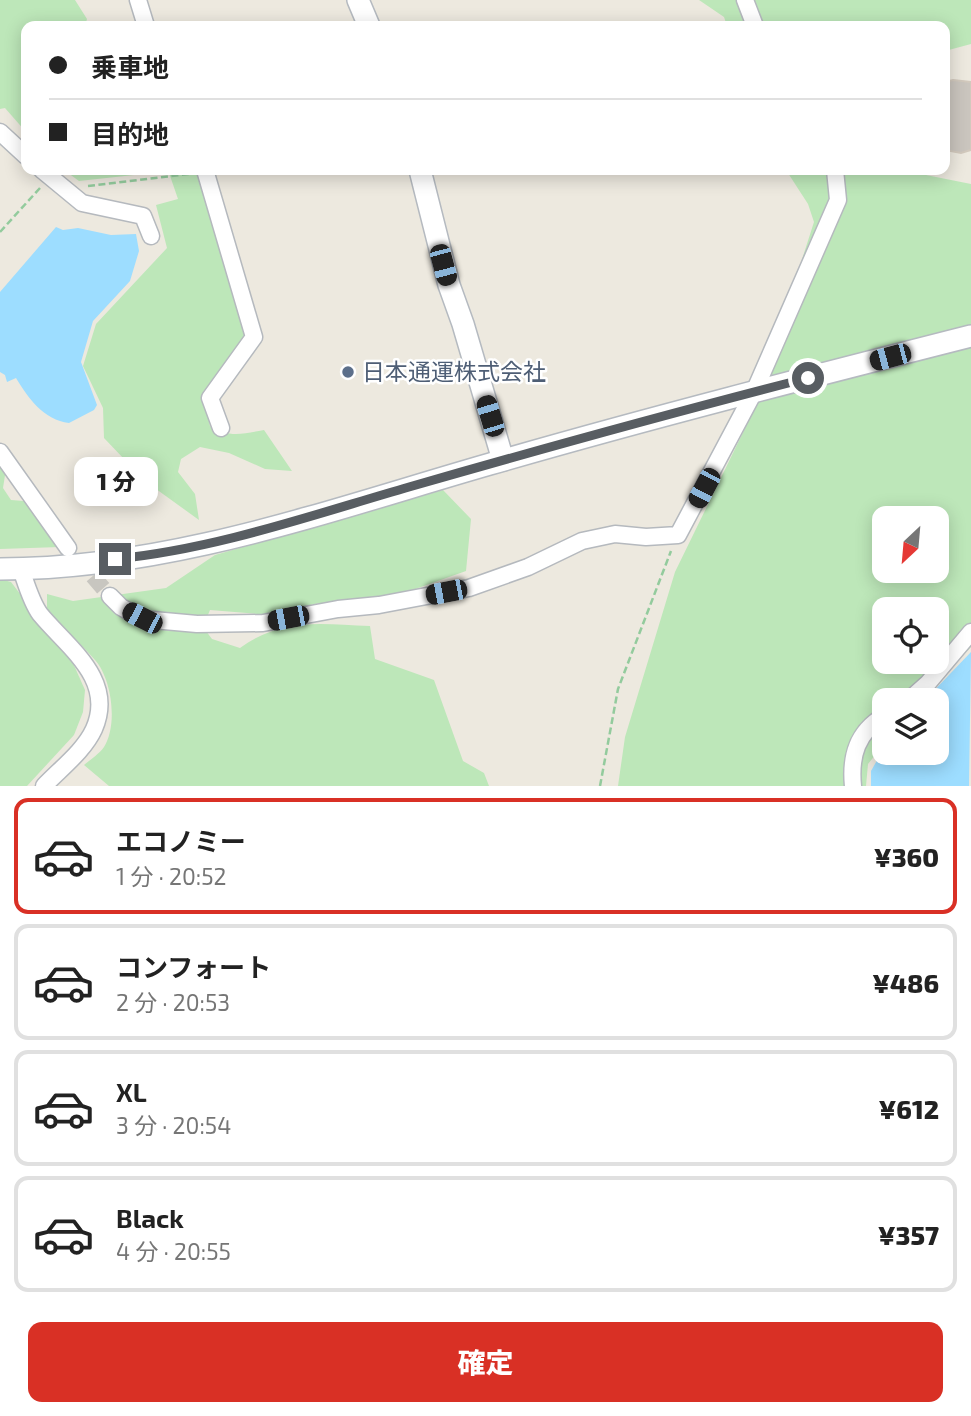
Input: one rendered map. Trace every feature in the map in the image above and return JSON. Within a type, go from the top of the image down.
[{"type":"street","points":[[138,0],[144,21]]},
{"type":"street","points":[[358,0],[367,21]]},
{"type":"street","points":[[745,0],[752,21]]},
{"type":"street","points":[[0,132],[21,151]]},
{"type":"street","points":[[48,175],[82,203],[143,216],[150,236]]},
{"type":"street","points":[[206,175],[254,337],[210,398],[221,428]]},
{"type":"street","points":[[421,175],[449,285],[503,460]]},
{"type":"street","points":[[110,596],[121,607],[142,618],[197,624],[263,623],[338,609],[379,606],[468,588],[528,567],[582,541],[615,534],[678,536],[754,391],[838,200],[836,175]]},
{"type":"street","points":[[44,786],[88,738],[94,729],[99,708],[94,683],[85,662],[38,612],[10,569],[162,555],[216,543],[754,391],[971,336]]},
{"type":"street","points":[[0,452],[68,548]]},
{"type":"street","points":[[922,688],[971,632]]},
{"type":"street","points":[[853,786],[852,770],[857,741],[872,723]]},
{"type":"path","points":[[0,232],[44,175]]},
{"type":"path","points":[[64,189],[183,175]]},
{"type":"path","points":[[600,786],[618,689],[678,536]]},
{"type":"green space","points":[[0,0],[75,0],[86,21],[21,21],[21,126],[5,108],[0,109]]},
{"type":"green space","points":[[699,0],[971,0],[971,44],[950,50],[950,21],[725,21],[724,17]]},
{"type":"green space","points":[[71,175],[134,175],[79,181]]},
{"type":"green space","points":[[170,175],[199,175],[250,333],[203,397],[210,426],[230,434],[264,430],[292,471],[265,469],[229,453],[200,447],[181,459],[178,472],[195,494],[199,520],[145,481],[104,438],[103,408],[83,366],[96,324],[167,248],[156,205],[178,199]]},
{"type":"green space","points":[[789,175],[926,175],[971,184],[971,647],[949,670],[949,597],[872,597],[872,674],[945,674],[932,688],[872,688],[872,759],[868,764],[866,786],[618,786],[625,737],[675,572],[753,412],[814,222],[808,204]]},
{"type":"green space","points":[[0,463],[6,469],[3,488],[11,500],[24,501],[60,547],[0,549]]},
{"type":"green space","points":[[443,490],[471,519],[466,571],[404,593],[314,604],[270,615],[210,610],[203,627],[212,639],[240,648],[271,631],[287,627],[318,624],[370,626],[375,659],[434,680],[463,761],[484,773],[489,786],[109,786],[84,765],[102,750],[108,738],[112,715],[109,690],[95,660],[47,609],[47,594],[73,601],[166,588],[215,555]]},
{"type":"green space","points":[[0,579],[11,582],[73,663],[85,690],[83,712],[74,735],[27,786],[0,786]]},
{"type":"water","points":[[56,227],[63,230],[78,228],[111,235],[136,234],[139,251],[130,281],[93,321],[81,362],[97,405],[94,410],[69,423],[44,413],[16,378],[7,382],[5,375],[0,372],[0,292]]},
{"type":"water","points":[[971,652],[969,786],[871,786],[871,771],[874,765],[949,765],[949,688],[936,688]]},
{"type":"building","points":[[950,81],[971,82],[971,150],[961,153],[950,151]]},
{"type":"tunnel","points":[[77,558],[110,596]]},
{"type":"place","name":"日本通運株式会社","points":[[348,372]]},
{"type":"route","points":[[115,559],[162,555],[216,543],[503,460],[808,378]]}]
